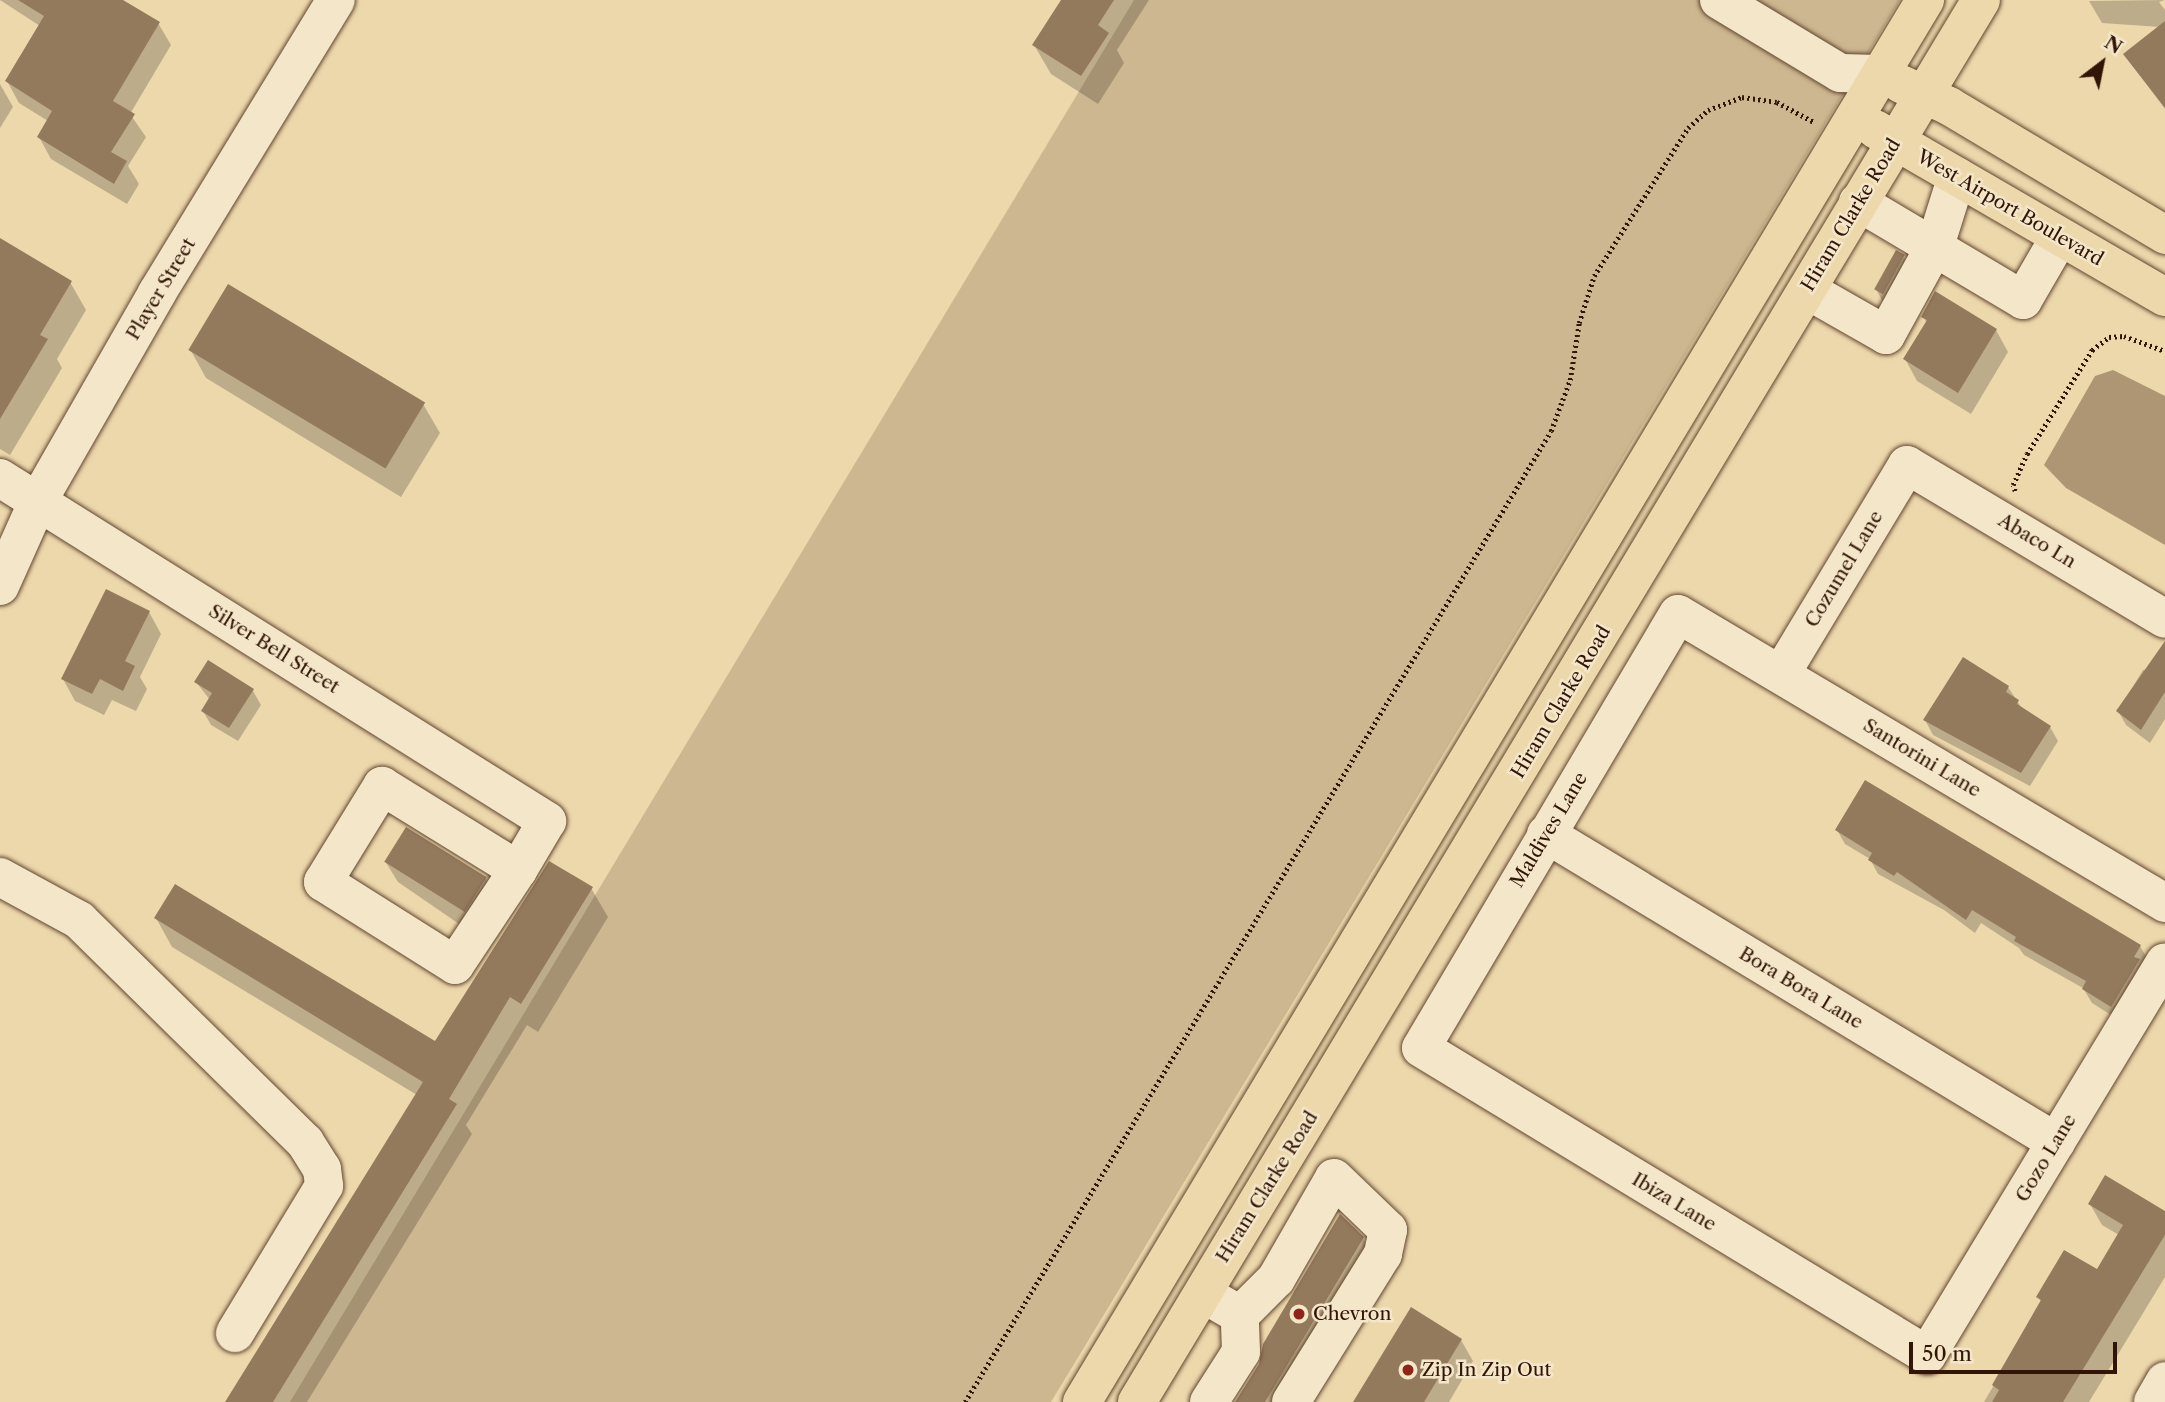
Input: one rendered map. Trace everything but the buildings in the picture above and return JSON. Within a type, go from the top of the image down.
[{"type":"main road","points":[[1082,1402],[1625,501],[1840,123],[1880,74],[1925,0]]},
{"type":"main road","name":"Hiram Clarke Road","points":[[1140,1401],[1201,1294],[1485,828],[1981,0]]},
{"type":"main road","points":[[1880,74],[1924,94],[2165,235]]},
{"type":"main road","name":"West Airport Boulevard","points":[[1840,123],[1896,141],[2059,238],[2165,297]]},
{"type":"main road","points":[[1625,501],[1666,526]]},
{"type":"main road","points":[[1443,803],[1485,828]]},
{"type":"main road","points":[[1258,1110],[1298,1137]]},
{"type":"street","points":[[1719,0],[1840,73],[1880,74]]},
{"type":"street","name":"Player Street","points":[[0,586],[38,501],[157,293],[333,1]]},
{"type":"street","points":[[1840,73],[1840,123]]},
{"type":"street","points":[[1807,290],[1886,335],[1935,246],[1956,176]]},
{"type":"street","points":[[1858,202],[2023,300],[2059,238]]},
{"type":"street","name":"Abaco Ln","points":[[1907,465],[2165,620]]},
{"type":"street","name":"Cozumel Lane","points":[[1781,674],[1907,465]]},
{"type":"street","name":"Silver Bell Street","points":[[0,478],[548,821],[518,870]]},
{"type":"street","name":"Santorini Lane","points":[[1678,614],[2165,903]]},
{"type":"street","name":"Maldives Lane","points":[[1421,1048],[1678,614]]},
{"type":"street","points":[[382,786],[518,870],[455,965],[323,882],[382,786]]},
{"type":"street","name":"Bora Bora Lane","points":[[1546,834],[2056,1142]]},
{"type":"street","points":[[0,877],[79,920],[305,1142],[323,1169],[324,1186],[235,1333]]},
{"type":"street","name":"Gozo Lane","points":[[1927,1355],[2165,962]]},
{"type":"street","name":"Ibiza Lane","points":[[1421,1048],[1927,1355]]},
{"type":"street","points":[[1209,1402],[1241,1352],[1240,1315],[1276,1279],[1334,1178],[1388,1230],[1383,1254],[1291,1402]]},
{"type":"street","points":[[1201,1294],[1240,1315]]},
{"type":"street","points":[[2152,1402],[2165,1381]]},
{"type":"path","points":[[965,1402],[1551,431],[1570,380],[1579,323],[1594,276],[1688,128],[1708,110],[1742,97],[1777,102],[1840,123]]},
{"type":"path","points":[[2019,499],[2012,485],[2027,454],[2092,350],[2109,337],[2124,336],[2165,351]]},
{"type":"shaded area","points":[[1134,0],[1900,0],[1051,1402],[290,1402]]},
{"type":"shaded area","points":[[2113,370],[2165,396],[2165,545],[2066,488],[2044,465],[2095,376]]},
{"type":"place","name":"Chevron","points":[[1299,1314]]},
{"type":"place","name":"Zip In Zip Out","points":[[1408,1370]]}]
